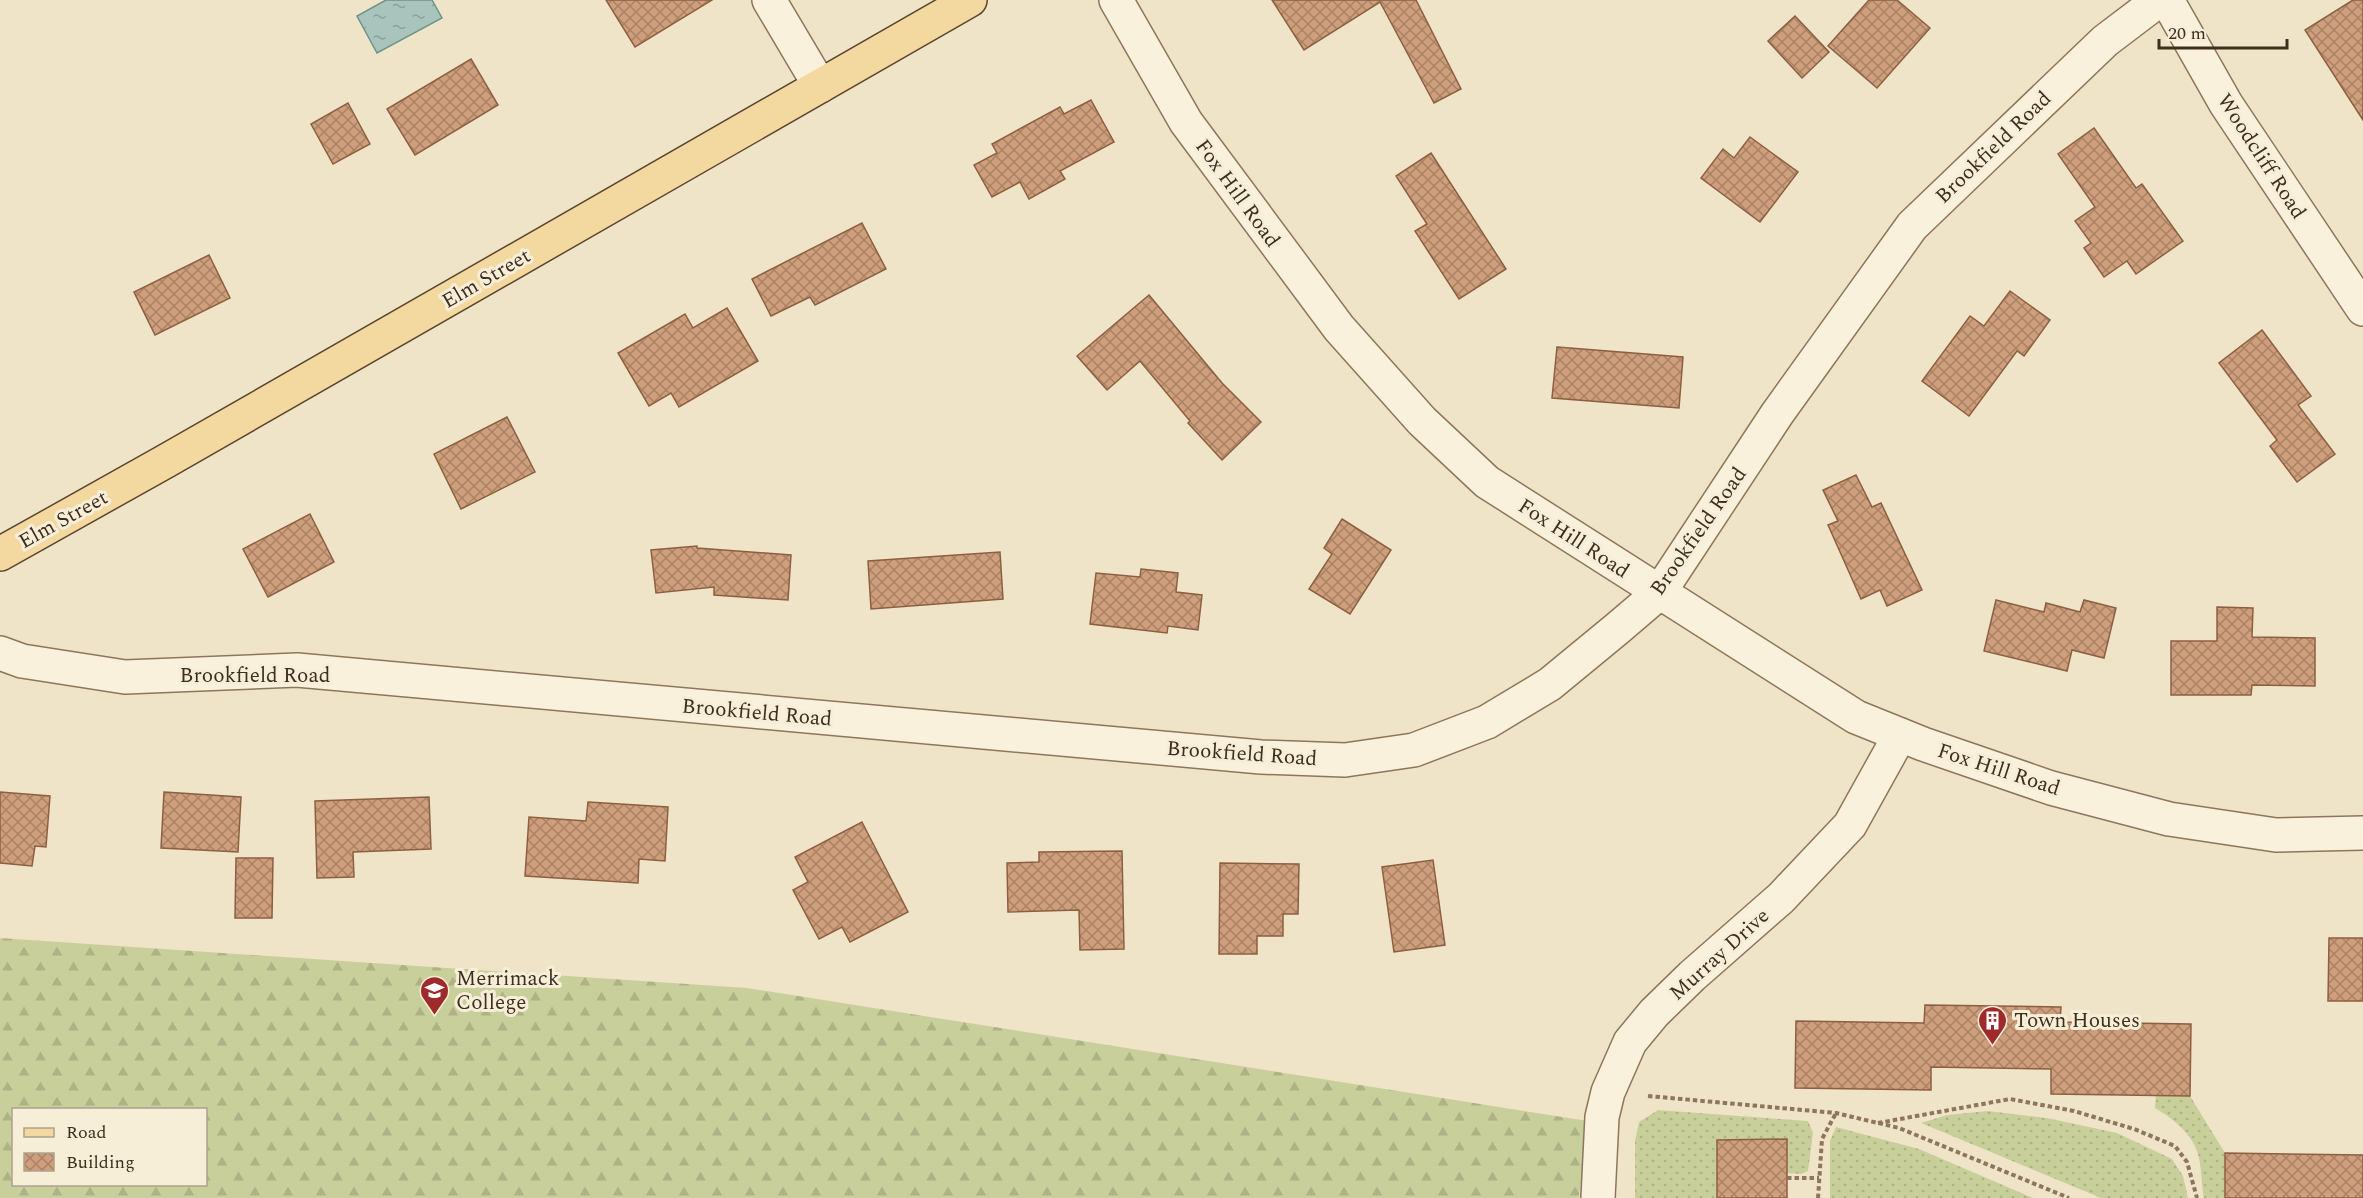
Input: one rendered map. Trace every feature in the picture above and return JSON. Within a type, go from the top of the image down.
[{"type":"main road","name":"Elm Street","points":[[0,554],[187,450],[970,0]]},
{"type":"street","points":[[769,0],[820,86]]},
{"type":"street","name":"Fox Hill Road","points":[[1116,0],[1193,131],[1339,328],[1422,421],[1487,482],[1856,717],[1899,735],[2051,788],[2169,819],[2276,835],[2363,833]]},
{"type":"street","name":"Brookfield Road","points":[[0,653],[22,661],[125,677],[297,670],[1261,757],[1346,760],[1414,750],[1486,722],[1550,684],[1659,593],[1777,414],[1912,226],[2105,41],[2159,0]]},
{"type":"street","name":"Woodcliff Road","points":[[2167,0],[2226,104],[2363,309]]},
{"type":"street","name":"Murray Drive","points":[[1598,1198],[1602,1117],[1608,1092],[1629,1042],[1654,1013],[1692,976],[1781,898],[1850,825],[1899,735]]},
{"type":"path","points":[[1608,1092],[1836,1113],[1899,1128],[2069,1198]]},
{"type":"path","points":[[1878,1123],[2010,1099],[2074,1111],[2134,1129],[2175,1146],[2187,1162],[2197,1198]]},
{"type":"path","points":[[1818,1198],[1822,1138],[1836,1113]]},
{"type":"path","points":[[1787,1178],[1819,1178]]},
{"type":"green space","points":[[0,938],[747,988],[1588,1121],[1579,1198],[0,1198]]},
{"type":"green space","points":[[2156,1095],[2190,1096],[2225,1153],[2225,1198],[2204,1198],[2200,1162],[2194,1144],[2180,1126],[2155,1108]]},
{"type":"green space","points":[[1658,1110],[1808,1121],[1813,1133],[1808,1171],[1801,1174],[1787,1173],[1787,1139],[1717,1140],[1717,1198],[1635,1198],[1635,1141],[1639,1122]]},
{"type":"green space","points":[[1988,1111],[2047,1118],[2117,1133],[2172,1159],[2183,1176],[2188,1198],[2101,1198],[1921,1123],[1947,1115]]},
{"type":"green space","points":[[1836,1127],[1919,1149],[2033,1198],[1830,1198],[1830,1141]]},
{"type":"water","points":[[386,0],[432,0],[442,18],[377,53],[357,16]]},
{"type":"building","points":[[606,0],[712,0],[635,47]]},
{"type":"building","points":[[1272,0],[1416,0],[1461,89],[1434,103],[1380,2],[1304,50]]},
{"type":"building","points":[[1869,0],[1897,0],[1930,28],[1877,88],[1828,46]]},
{"type":"building","points":[[2353,0],[2363,0],[2363,120],[2305,30]]},
{"type":"building","points":[[1795,16],[1829,52],[1802,78],[1768,41]]},
{"type":"building","points":[[471,59],[498,105],[415,155],[387,109]]},
{"type":"building","points":[[1091,100],[1114,142],[1060,171],[1065,179],[1029,199],[1020,182],[992,197],[974,165],[997,153],[992,144],[1060,107],[1064,114]]},
{"type":"building","points":[[348,103],[370,144],[333,164],[311,124]]},
{"type":"building","points":[[2094,128],[2136,188],[2142,184],[2183,241],[2136,274],[2127,261],[2104,277],[2084,248],[2091,243],[2075,221],[2095,207],[2058,154]]},
{"type":"building","points":[[1750,137],[1798,172],[1760,222],[1701,178],[1723,149],[1734,158]]},
{"type":"building","points":[[1431,153],[1506,269],[1459,299],[1415,231],[1427,224],[1396,176]]},
{"type":"building","points":[[862,223],[886,269],[815,305],[810,297],[771,316],[752,279]]},
{"type":"building","points":[[209,255],[230,298],[155,335],[134,292]]},
{"type":"building","points":[[2010,291],[2050,320],[2024,356],[2017,351],[1969,416],[1922,381],[1970,316],[1984,326]]},
{"type":"building","points":[[1149,295],[1222,383],[1261,422],[1222,460],[1188,423],[1190,421],[1140,361],[1107,390],[1077,356]]},
{"type":"building","points":[[727,308],[758,361],[679,407],[671,393],[649,406],[618,353],[685,314],[693,328]]},
{"type":"building","points":[[2262,330],[2311,396],[2298,405],[2335,454],[2297,482],[2270,446],[2277,440],[2219,363]]},
{"type":"building","points":[[1557,347],[1683,357],[1679,408],[1552,398]]},
{"type":"building","points":[[507,417],[535,472],[461,509],[434,454]]},
{"type":"building","points":[[1856,475],[1872,507],[1881,503],[1922,590],[1887,606],[1880,590],[1861,599],[1828,525],[1838,521],[1823,490]]},
{"type":"building","points":[[310,514],[334,562],[268,597],[243,549]]},
{"type":"building","points":[[1342,519],[1391,550],[1350,614],[1309,589],[1332,554],[1324,548]]},
{"type":"building","points":[[697,546],[697,548],[791,555],[788,600],[714,595],[714,587],[656,593],[651,550]]},
{"type":"building","points":[[1000,552],[1003,599],[871,609],[868,561]]},
{"type":"building","points":[[1141,569],[1178,573],[1176,592],[1202,595],[1198,630],[1168,626],[1167,633],[1090,624],[1096,573],[1140,577]]},
{"type":"building","points":[[1996,600],[2044,612],[2046,603],[2080,612],[2084,600],[2116,608],[2104,658],[2072,650],[2067,671],[1984,651]]},
{"type":"building","points":[[2217,607],[2253,608],[2252,637],[2315,638],[2315,686],[2252,685],[2251,695],[2171,695],[2171,641],[2217,641]]},
{"type":"building","points":[[0,792],[50,796],[46,847],[35,846],[32,866],[0,863]]},
{"type":"building","points":[[164,792],[241,797],[238,852],[161,848]]},
{"type":"building","points":[[429,797],[431,849],[353,852],[354,877],[317,878],[315,801]]},
{"type":"building","points":[[588,802],[668,807],[665,861],[639,859],[638,883],[525,876],[529,817],[586,821]]},
{"type":"building","points":[[862,822],[908,912],[850,942],[842,927],[819,939],[793,890],[808,882],[795,857]]},
{"type":"building","points":[[1122,851],[1124,949],[1080,950],[1079,910],[1008,912],[1007,863],[1039,862],[1039,852]]},
{"type":"building","points":[[236,858],[273,858],[272,918],[235,918]]},
{"type":"building","points":[[1433,860],[1445,945],[1394,952],[1382,867]]},
{"type":"building","points":[[1220,863],[1299,864],[1298,914],[1283,914],[1283,936],[1257,936],[1257,954],[1219,954]]},
{"type":"building","points":[[2329,938],[2363,938],[2363,1001],[2328,1001]]},
{"type":"building","name":"Town Houses","points":[[1925,1005],[2061,1007],[2060,1022],[2191,1024],[2190,1096],[2051,1094],[2051,1069],[1931,1067],[1931,1090],[1795,1088],[1796,1021],[1924,1023]]},
{"type":"building","points":[[1787,1139],[1787,1198],[1717,1198],[1717,1140]]},
{"type":"building","points":[[2225,1153],[2363,1155],[2363,1198],[2225,1198]]},
{"type":"place","name":"Merrimack College","points":[[435,1016]]},
{"type":"place","name":"Town Houses","points":[[1993,1046]]}]
